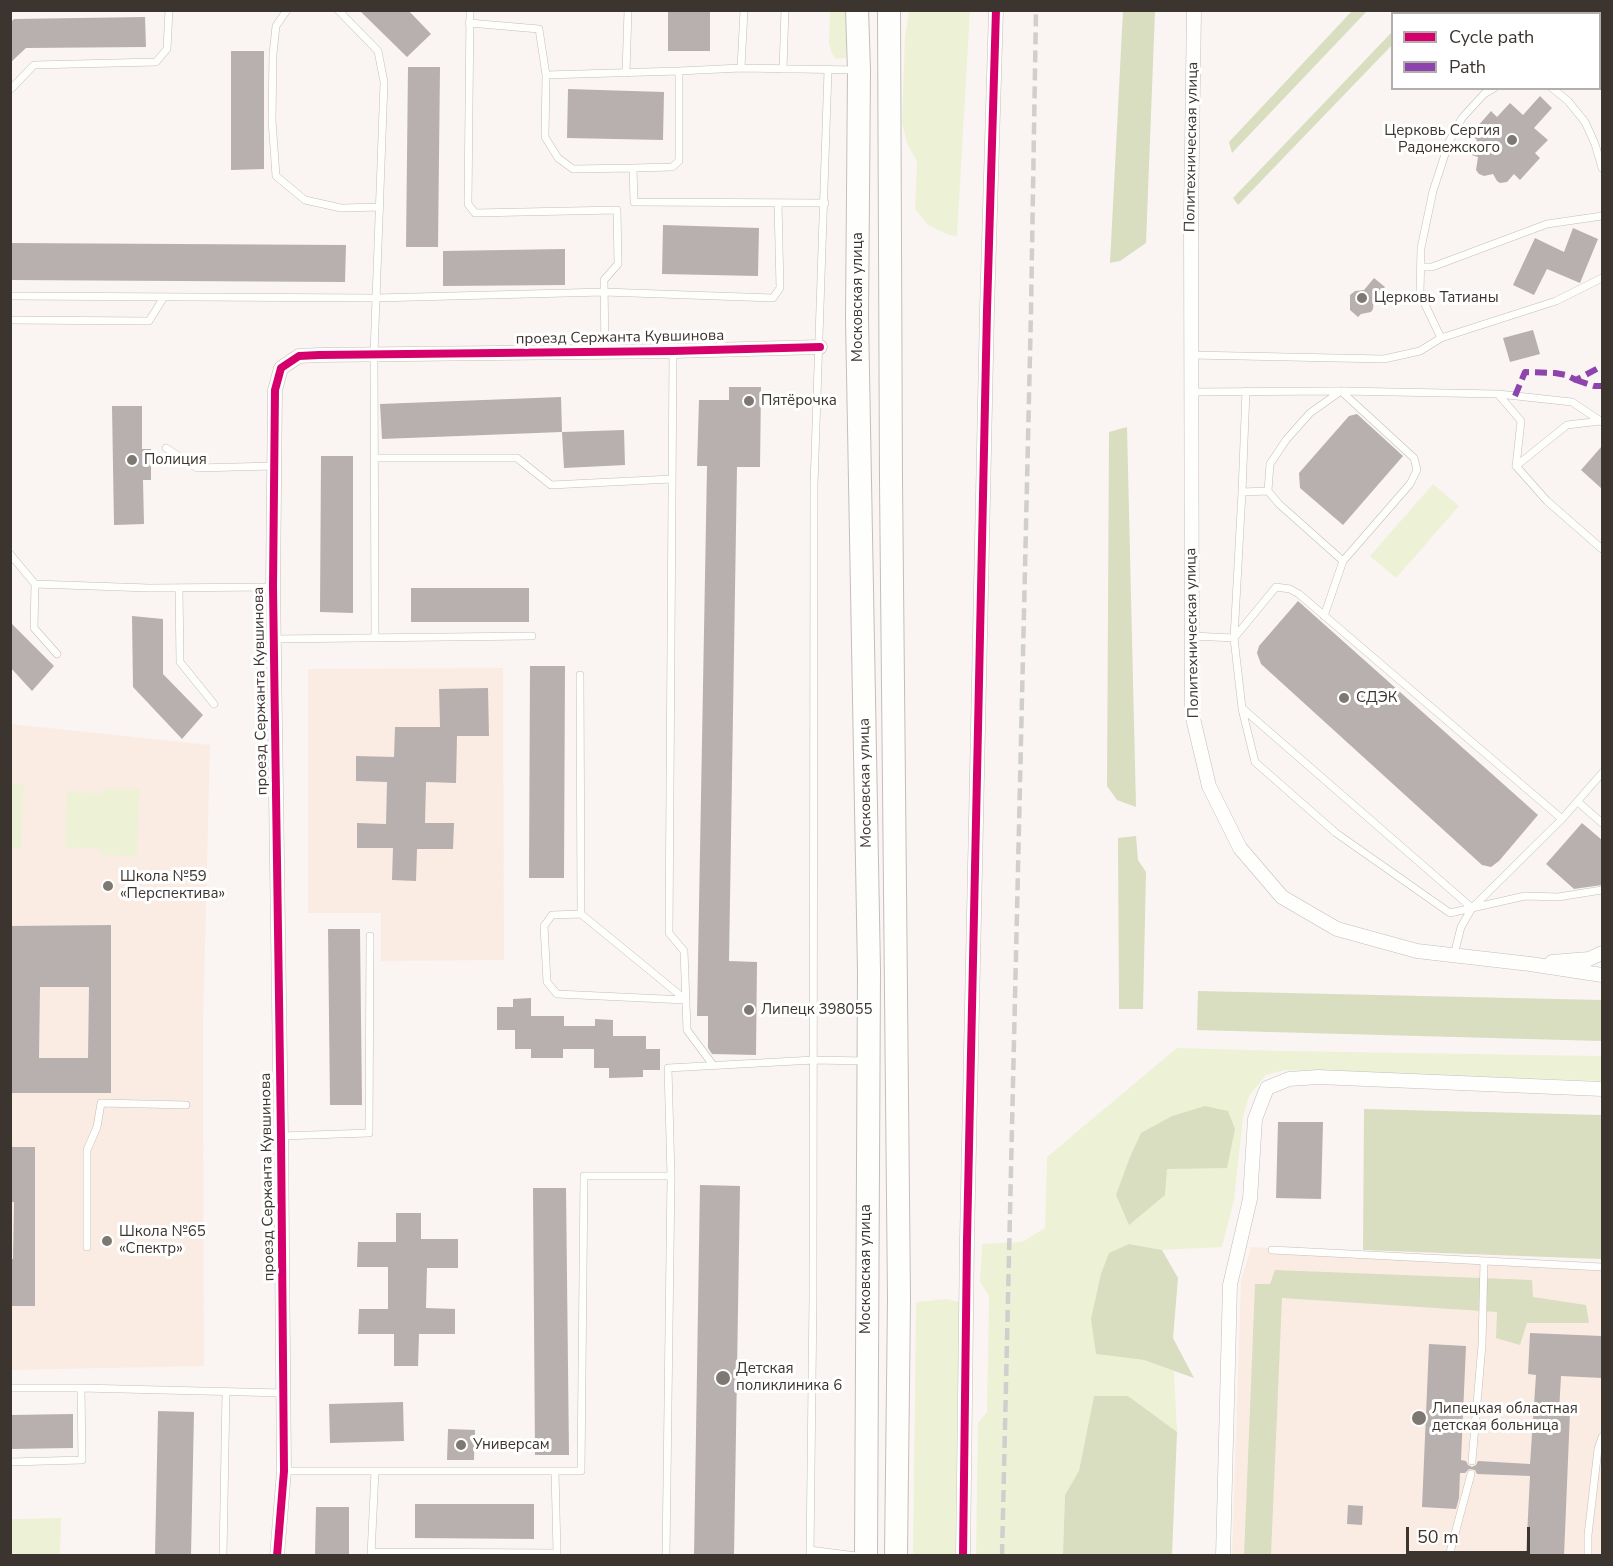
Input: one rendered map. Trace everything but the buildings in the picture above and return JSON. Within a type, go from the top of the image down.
[{"type":"main road","name":"Московская улица","points":[[857,10],[859,70],[857,318],[869,959],[866,1556]]},
{"type":"main road","name":"Московская улица","points":[[890,14],[891,492],[899,1300],[896,1556]]},
{"type":"street","points":[[963,1556],[967,1203],[986,346],[996,10]]},
{"type":"street","name":"Политехническая улица","points":[[1194,10],[1191,217],[1192,714],[1209,786],[1240,848],[1282,897],[1337,929],[1417,951],[1602,975]]},
{"type":"street","name":"проезд Сержанта Кувшинова","points":[[277,1556],[284,1471],[284,1393],[273,587],[275,390],[281,368],[299,356],[820,347]]},
{"type":"street","points":[[1530,964],[1589,958],[1602,954]]},
{"type":"street","points":[[1223,1556],[1230,1285],[1250,1199],[1255,1119],[1267,1088],[1289,1079],[1318,1077],[1602,1089]]},
{"type":"lane","points":[[10,90],[34,65],[156,62],[167,49],[169,10]]},
{"type":"lane","points":[[287,10],[276,26],[273,54],[272,120],[276,176],[304,200],[341,208],[380,207]]},
{"type":"lane","points":[[338,10],[378,51],[384,82],[374,354],[375,638]]},
{"type":"lane","points":[[470,10],[468,204],[475,213],[617,210],[618,264],[604,280],[605,352]]},
{"type":"lane","points":[[626,73],[628,10]]},
{"type":"lane","points":[[741,68],[744,10]]},
{"type":"lane","points":[[783,69],[785,10]]},
{"type":"lane","points":[[469,23],[539,29],[546,75],[545,137],[558,158],[573,169],[672,168],[679,160],[679,71]]},
{"type":"lane","points":[[546,75],[741,68],[859,70]]},
{"type":"lane","points":[[828,70],[814,485],[814,1060],[810,1553],[856,1556]]},
{"type":"lane","points":[[1441,338],[1420,294],[1421,248],[1433,191],[1449,142],[1462,118],[1491,90]]},
{"type":"lane","points":[[1554,90],[1568,101],[1585,122],[1602,168]]},
{"type":"lane","points":[[633,168],[634,202],[825,203]]},
{"type":"lane","points":[[10,296],[376,298],[604,292],[772,298],[780,288],[778,203]]},
{"type":"lane","points":[[1421,267],[1432,267],[1547,224],[1602,216]]},
{"type":"lane","points":[[1192,356],[1384,359],[1420,351],[1441,338],[1556,301],[1602,278]]},
{"type":"lane","points":[[10,320],[149,321],[164,297]]},
{"type":"lane","points":[[673,351],[669,933],[684,951],[687,1030],[713,1065]]},
{"type":"lane","points":[[1246,391],[1234,638],[1242,708],[1256,762],[1336,833],[1450,913],[1525,896],[1558,897],[1602,890]]},
{"type":"lane","points":[[1192,392],[1341,391],[1498,394],[1572,402],[1602,422]]},
{"type":"lane","points":[[1341,391],[1310,413],[1286,440],[1270,464],[1268,491],[1279,504],[1343,561]]},
{"type":"lane","points":[[1324,616],[1343,561],[1410,484],[1417,470],[1414,458],[1341,391]]},
{"type":"lane","points":[[1498,394],[1521,422],[1516,466],[1546,501],[1602,549]]},
{"type":"lane","points":[[1516,466],[1567,424],[1602,422]]},
{"type":"lane","points":[[166,448],[197,468],[275,466]]},
{"type":"lane","points":[[374,458],[517,458],[551,485],[672,479]]},
{"type":"lane","points":[[1242,492],[1268,491]]},
{"type":"lane","points":[[10,554],[35,584],[33,628],[57,654]]},
{"type":"lane","points":[[35,584],[179,588],[273,587]]},
{"type":"lane","points":[[1234,638],[1276,587],[1290,589],[1299,594],[1562,819]]},
{"type":"lane","points":[[179,588],[180,662],[214,704]]},
{"type":"lane","points":[[274,639],[532,636]]},
{"type":"lane","points":[[1192,636],[1234,638]]},
{"type":"lane","points":[[580,675],[581,914]]},
{"type":"lane","points":[[1242,708],[1473,908]]},
{"type":"lane","points":[[1454,955],[1461,927],[1473,908],[1562,819],[1602,773]]},
{"type":"lane","points":[[1578,801],[1602,823]]},
{"type":"lane","points":[[581,914],[686,1000],[556,994],[547,982],[544,926],[552,915],[581,914]]},
{"type":"lane","points":[[281,1136],[369,1133],[370,936]]},
{"type":"lane","points":[[666,1556],[671,1176],[668,1068],[814,1060],[868,1061]]},
{"type":"lane","points":[[87,1247],[87,1149],[98,1127],[101,1103],[186,1105]]},
{"type":"lane","points":[[284,1471],[581,1471],[584,1176],[671,1176]]},
{"type":"lane","points":[[1272,1250],[1602,1267]]},
{"type":"lane","points":[[1472,1461],[1482,1345],[1484,1261]]},
{"type":"lane","points":[[10,1388],[284,1393]]},
{"type":"lane","points":[[10,1462],[82,1460],[81,1388]]},
{"type":"lane","points":[[223,1556],[226,1392]]},
{"type":"lane","points":[[1588,1556],[1588,1535],[1598,1449],[1602,1437]]},
{"type":"lane","points":[[375,1471],[371,1554],[557,1553],[555,1471]]},
{"type":"lane","points":[[1449,1556],[1471,1474]]},
{"type":"shaded area","points":[[503,668],[504,960],[381,961],[381,913],[308,913],[308,669]]},
{"type":"shaded area","name":"Школа №59 «Перспектива»","points":[[10,724],[210,745],[203,1026],[204,1366],[11,1370]]},
{"type":"shaded area","name":"Липецкая областная детская больница","points":[[1251,1247],[1602,1266],[1602,1555],[1232,1556],[1241,1281]]},
{"type":"green space","points":[[830,11],[848,11],[846,58],[836,59],[832,54],[829,43]]},
{"type":"green space","points":[[909,11],[970,11],[957,236],[949,235],[928,225],[915,209],[917,162],[907,143],[902,123],[905,37]]},
{"type":"green space","points":[[1123,11],[1155,11],[1146,243],[1120,261],[1110,263]]},
{"type":"green space","points":[[1352,11],[1367,11],[1232,153],[1229,142]]},
{"type":"green space","points":[[1391,33],[1391,46],[1238,205],[1233,198]]},
{"type":"green space","points":[[1127,427],[1136,807],[1117,800],[1107,786],[1109,432]]},
{"type":"green space","points":[[1433,484],[1459,506],[1396,578],[1370,556]]},
{"type":"green space","points":[[11,783],[24,784],[21,848],[11,848]]},
{"type":"green space","points":[[104,788],[140,789],[137,857],[101,855],[100,849],[65,847],[67,792],[103,793]]},
{"type":"green space","points":[[1136,836],[1138,860],[1146,872],[1143,1009],[1119,1009],[1118,838]]},
{"type":"green space","points":[[1198,991],[1602,1000],[1602,1041],[1197,1030]]},
{"type":"green space","points":[[1177,1048],[1602,1056],[1602,1081],[1285,1070],[1266,1075],[1249,1096],[1243,1117],[1234,1200],[1222,1247],[1162,1250],[1129,1244],[1096,1354],[1144,1360],[1174,1371],[1177,1432],[1128,1397],[1094,1397],[1079,1472],[1065,1495],[1063,1555],[976,1556],[978,1423],[987,1412],[989,1296],[980,1282],[982,1244],[1022,1242],[1045,1228],[1047,1157]]},
{"type":"green space","points":[[1205,1106],[1228,1111],[1235,1129],[1227,1168],[1167,1169],[1165,1195],[1129,1225],[1116,1195],[1141,1133],[1172,1116]]},
{"type":"green space","points":[[1364,1109],[1602,1115],[1602,1259],[1363,1250]]},
{"type":"green space","points":[[1129,1244],[1162,1250],[1178,1278],[1173,1338],[1194,1378],[1144,1360],[1096,1354],[1091,1319],[1101,1274],[1109,1253]]},
{"type":"green space","points":[[1275,1270],[1532,1280],[1533,1297],[1586,1305],[1589,1323],[1527,1323],[1520,1345],[1496,1338],[1497,1312],[1282,1298],[1271,1555],[1244,1556],[1255,1284],[1270,1284]]},
{"type":"green space","points":[[947,1299],[959,1302],[955,1555],[913,1555],[916,1302]]},
{"type":"green space","points":[[1094,1396],[1128,1396],[1177,1432],[1172,1555],[1063,1555],[1065,1495],[1079,1471]]},
{"type":"green space","points":[[61,1518],[60,1555],[11,1555],[11,1519]]},
{"type":"railway","points":[[1002,1556],[1036,10]]},
{"type":"marked path","points":[[1515,396],[1525,372],[1555,373],[1576,380],[1602,366]]},
{"type":"marked path","points":[[1576,380],[1602,386]]},
{"type":"cycle path","points":[[963,1556],[967,1239],[987,310],[996,10]]},
{"type":"cycle path","points":[[277,1556],[284,1471],[273,587],[275,390],[281,368],[299,356],[319,355],[820,347]]},
{"type":"place","name":"Церковь Сергия Радонежского","points":[[1512,140]]},
{"type":"place","name":"Церковь Татианы","points":[[1362,298]]},
{"type":"place","name":"Пятёрочка","points":[[749,401]]},
{"type":"place","name":"Полиция","points":[[132,460]]},
{"type":"place","name":"СДЭК","points":[[1344,698]]},
{"type":"place","name":"Школа №59 «Перспектива»","points":[[108,886]]},
{"type":"place","name":"Липецк 398055","points":[[749,1010]]},
{"type":"place","name":"Школа №65 «Спектр»","points":[[107,1241]]},
{"type":"place","name":"Детская поликлиника 6","points":[[723,1378]]},
{"type":"place","name":"Липецкая областная детская больница","points":[[1419,1418]]},
{"type":"place","name":"Универсам","points":[[461,1445]]}]
